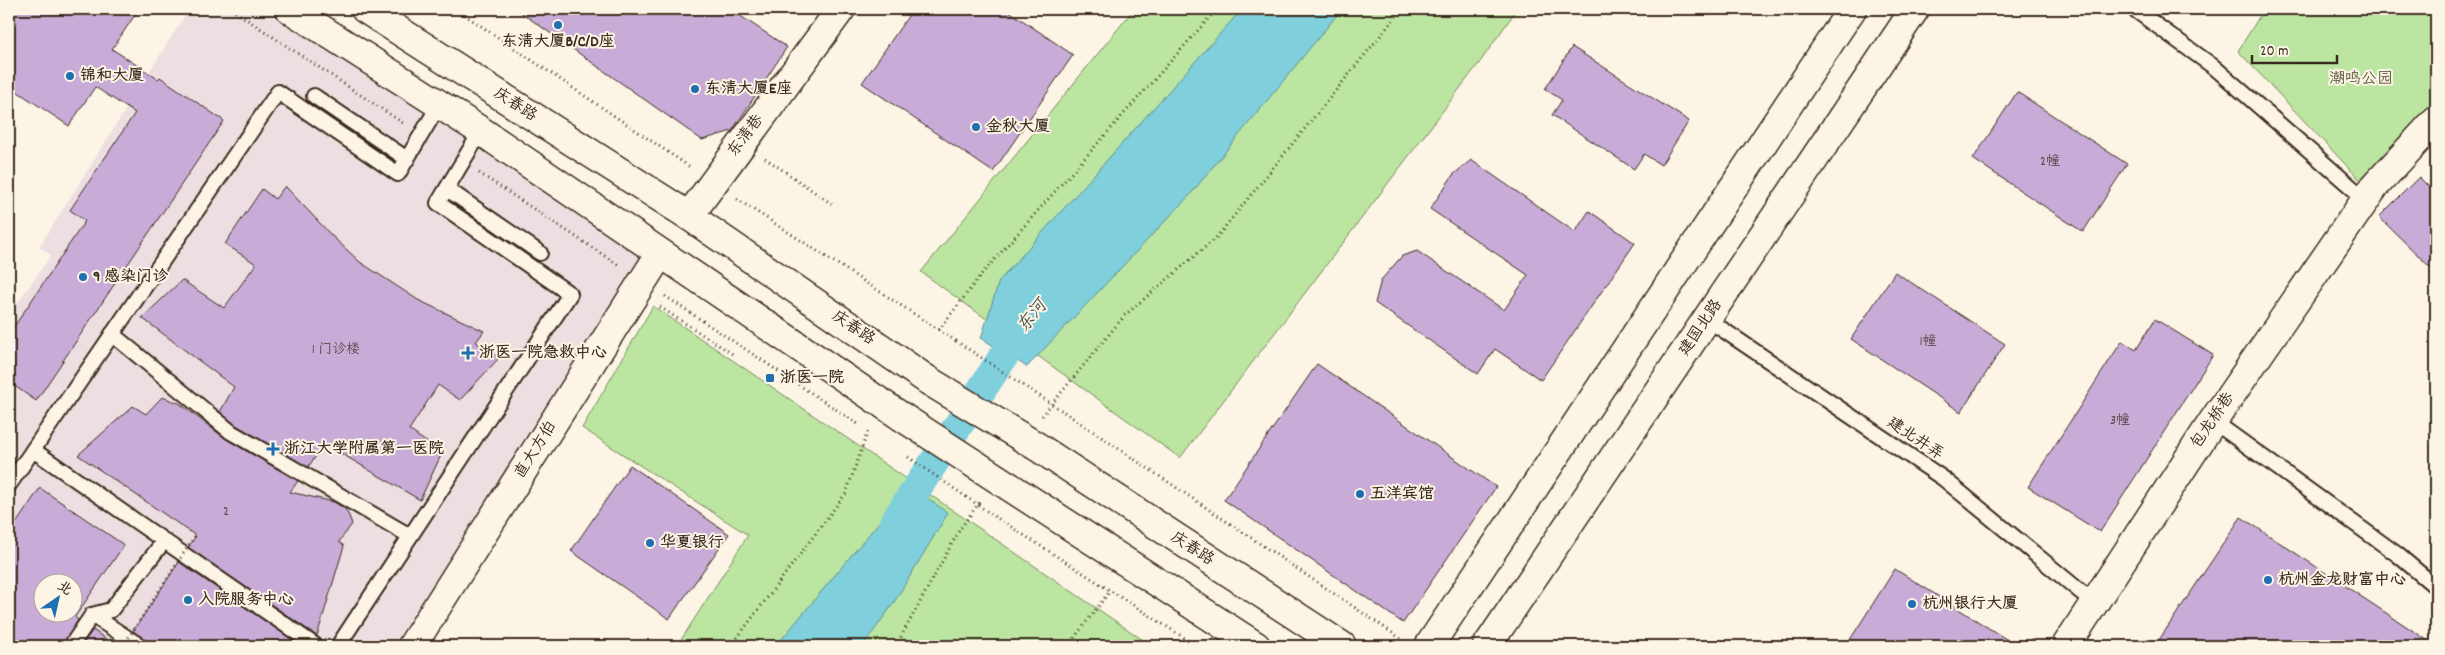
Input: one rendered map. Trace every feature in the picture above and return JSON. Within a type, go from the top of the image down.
[{"type":"main road","points":[[290,9],[481,131],[902,417],[1256,646]]},
{"type":"main road","name":"庆春路","points":[[365,9],[689,216],[930,381],[1036,435],[1342,646]]},
{"type":"main road","name":"东清巷","points":[[689,216],[841,9]]},
{"type":"main road","points":[[1416,643],[1852,9]]},
{"type":"main road","name":"建国北路","points":[[1487,646],[1915,9]]},
{"type":"main road","name":"包龙桥巷","points":[[2066,646],[2213,421],[2375,186],[2436,120]]},
{"type":"main road","name":"直大方伯","points":[[412,646],[660,254]]},
{"type":"lane","points":[[2134,9],[2214,67],[2366,200]]},
{"type":"lane","points":[[9,485],[278,92],[398,174],[439,105]]},
{"type":"lane","points":[[314,96],[407,159]]},
{"type":"lane","points":[[338,646],[570,294],[438,203],[481,131]]},
{"type":"lane","points":[[447,189],[540,253]]},
{"type":"lane","name":"建北井弄","points":[[1707,319],[1944,479],[2093,602]]},
{"type":"lane","points":[[112,334],[231,432],[410,536]]},
{"type":"lane","points":[[2213,421],[2398,555],[2436,587]]},
{"type":"lane","points":[[32,450],[316,646]]},
{"type":"lane","points":[[71,646],[92,615],[110,610],[164,541]]},
{"type":"lane","points":[[92,615],[140,646]]},
{"type":"path","points":[[231,9],[422,135]]},
{"type":"path","points":[[939,330],[980,276],[1217,9]]},
{"type":"path","points":[[1036,435],[1060,392],[1125,314],[1216,238],[1402,9]]},
{"type":"path","points":[[742,142],[832,204]]},
{"type":"path","points":[[463,162],[640,286],[734,356]]},
{"type":"path","points":[[640,286],[874,435]]},
{"type":"path","points":[[956,342],[1416,643]]},
{"type":"path","points":[[731,646],[846,493],[868,431]]},
{"type":"path","points":[[903,454],[994,516],[1197,646]]},
{"type":"path","points":[[896,646],[960,528],[983,496]]},
{"type":"path","points":[[124,646],[195,536]]},
{"type":"path","points":[[1068,646],[1110,591]]},
{"type":"shaded area","name":"浙江大学附属第一医院","points":[[189,9],[290,9],[660,254],[412,646],[9,646],[9,315],[51,255],[39,247]]},
{"type":"green space","points":[[1134,9],[1517,9],[1480,62],[1180,458],[921,272]]},
{"type":"green space","name":"潮鸣公园","points":[[2264,9],[2436,9],[2436,101],[2362,182],[2238,51]]},
{"type":"green space","points":[[653,306],[1152,646],[677,646],[748,535],[582,428]]},
{"type":"water","points":[[1242,9],[1342,9],[1190,195],[1027,367],[981,338],[999,281]]},
{"type":"water","points":[[910,485],[948,513],[893,604],[863,646],[776,646]]},
{"type":"building","name":"9 感染门诊","points":[[9,9],[139,9],[112,49],[158,79],[160,77],[224,121],[36,401],[9,382],[9,334],[85,221],[70,210],[135,113],[95,87],[69,126],[9,86]]},
{"type":"building","name":"东清大厦E座","points":[[516,9],[730,9],[787,47],[732,131],[702,140]]},
{"type":"building","name":"金秋大厦","points":[[913,9],[1006,9],[1073,55],[993,172],[862,83]]},
{"type":"building","points":[[1572,47],[1689,121],[1661,165],[1644,154],[1634,169],[1552,115],[1562,100],[1545,89]]},
{"type":"building","points":[[2017,92],[2127,164],[2083,232],[1973,159]]},
{"type":"building","points":[[1471,160],[1575,232],[1589,211],[1635,243],[1541,380],[1495,349],[1478,374],[1375,303],[1381,280],[1402,256],[1417,251],[1504,310],[1528,275],[1430,209],[1453,175]]},
{"type":"building","points":[[2419,177],[2436,194],[2436,273],[2379,217]]},
{"type":"building","points":[[285,186],[332,236],[360,262],[418,300],[484,331],[476,342],[499,358],[460,400],[438,385],[409,430],[442,453],[420,500],[325,444],[308,467],[236,425],[220,412],[234,387],[142,318],[182,280],[224,308],[256,264],[225,244],[262,189],[275,199]]},
{"type":"building","points":[[1895,272],[2005,344],[1961,412],[1851,339]]},
{"type":"building","points":[[2155,319],[2213,355],[2100,532],[2028,487],[2122,341],[2136,350]]},
{"type":"building","name":"五洋宾馆","points":[[1317,364],[1496,487],[1403,623],[1224,500]]},
{"type":"building","points":[[162,397],[179,403],[226,439],[298,481],[290,492],[334,502],[345,509],[352,524],[339,542],[344,546],[317,636],[188,547],[196,536],[78,455],[133,406],[146,414]]},
{"type":"building","name":"华夏银行","points":[[630,465],[729,534],[669,619],[571,551]]},
{"type":"building","points":[[40,488],[124,545],[82,607],[82,572],[32,572],[32,622],[77,622],[62,646],[9,646],[9,534]]},
{"type":"building","name":"杭州金龙财富中心","points":[[2241,517],[2436,646],[2155,646]]},
{"type":"building","name":"入院服务中心","points":[[179,562],[301,646],[149,646],[145,639],[133,631]]},
{"type":"building","name":"杭州银行大厦","points":[[1895,569],[2017,646],[1846,646]]},
{"type":"building","points":[[93,630],[116,646],[81,646]]},
{"type":"waterway","name":"东河","points":[[894,523],[1015,339],[1030,320]]},
{"type":"place","name":"东清大厦B/C/D座","points":[[558,25]]},
{"type":"place","name":"锦和大厦","points":[[70,76]]},
{"type":"place","name":"东清大厦E座","points":[[695,89]]},
{"type":"place","name":"金秋大厦","points":[[976,127]]},
{"type":"place","name":"9 感染门诊","points":[[83,277]]},
{"type":"place","name":"浙医一院急救中心","points":[[468,353]]},
{"type":"place","name":"浙医一院","points":[[770,378]]},
{"type":"place","name":"浙江大学附属第一医院","points":[[273,449]]},
{"type":"place","name":"五洋宾馆","points":[[1360,494]]},
{"type":"place","name":"华夏银行","points":[[650,543]]},
{"type":"place","name":"杭州金龙财富中心","points":[[2268,580]]},
{"type":"place","name":"入院服务中心","points":[[188,600]]},
{"type":"place","name":"杭州银行大厦","points":[[1912,604]]}]
